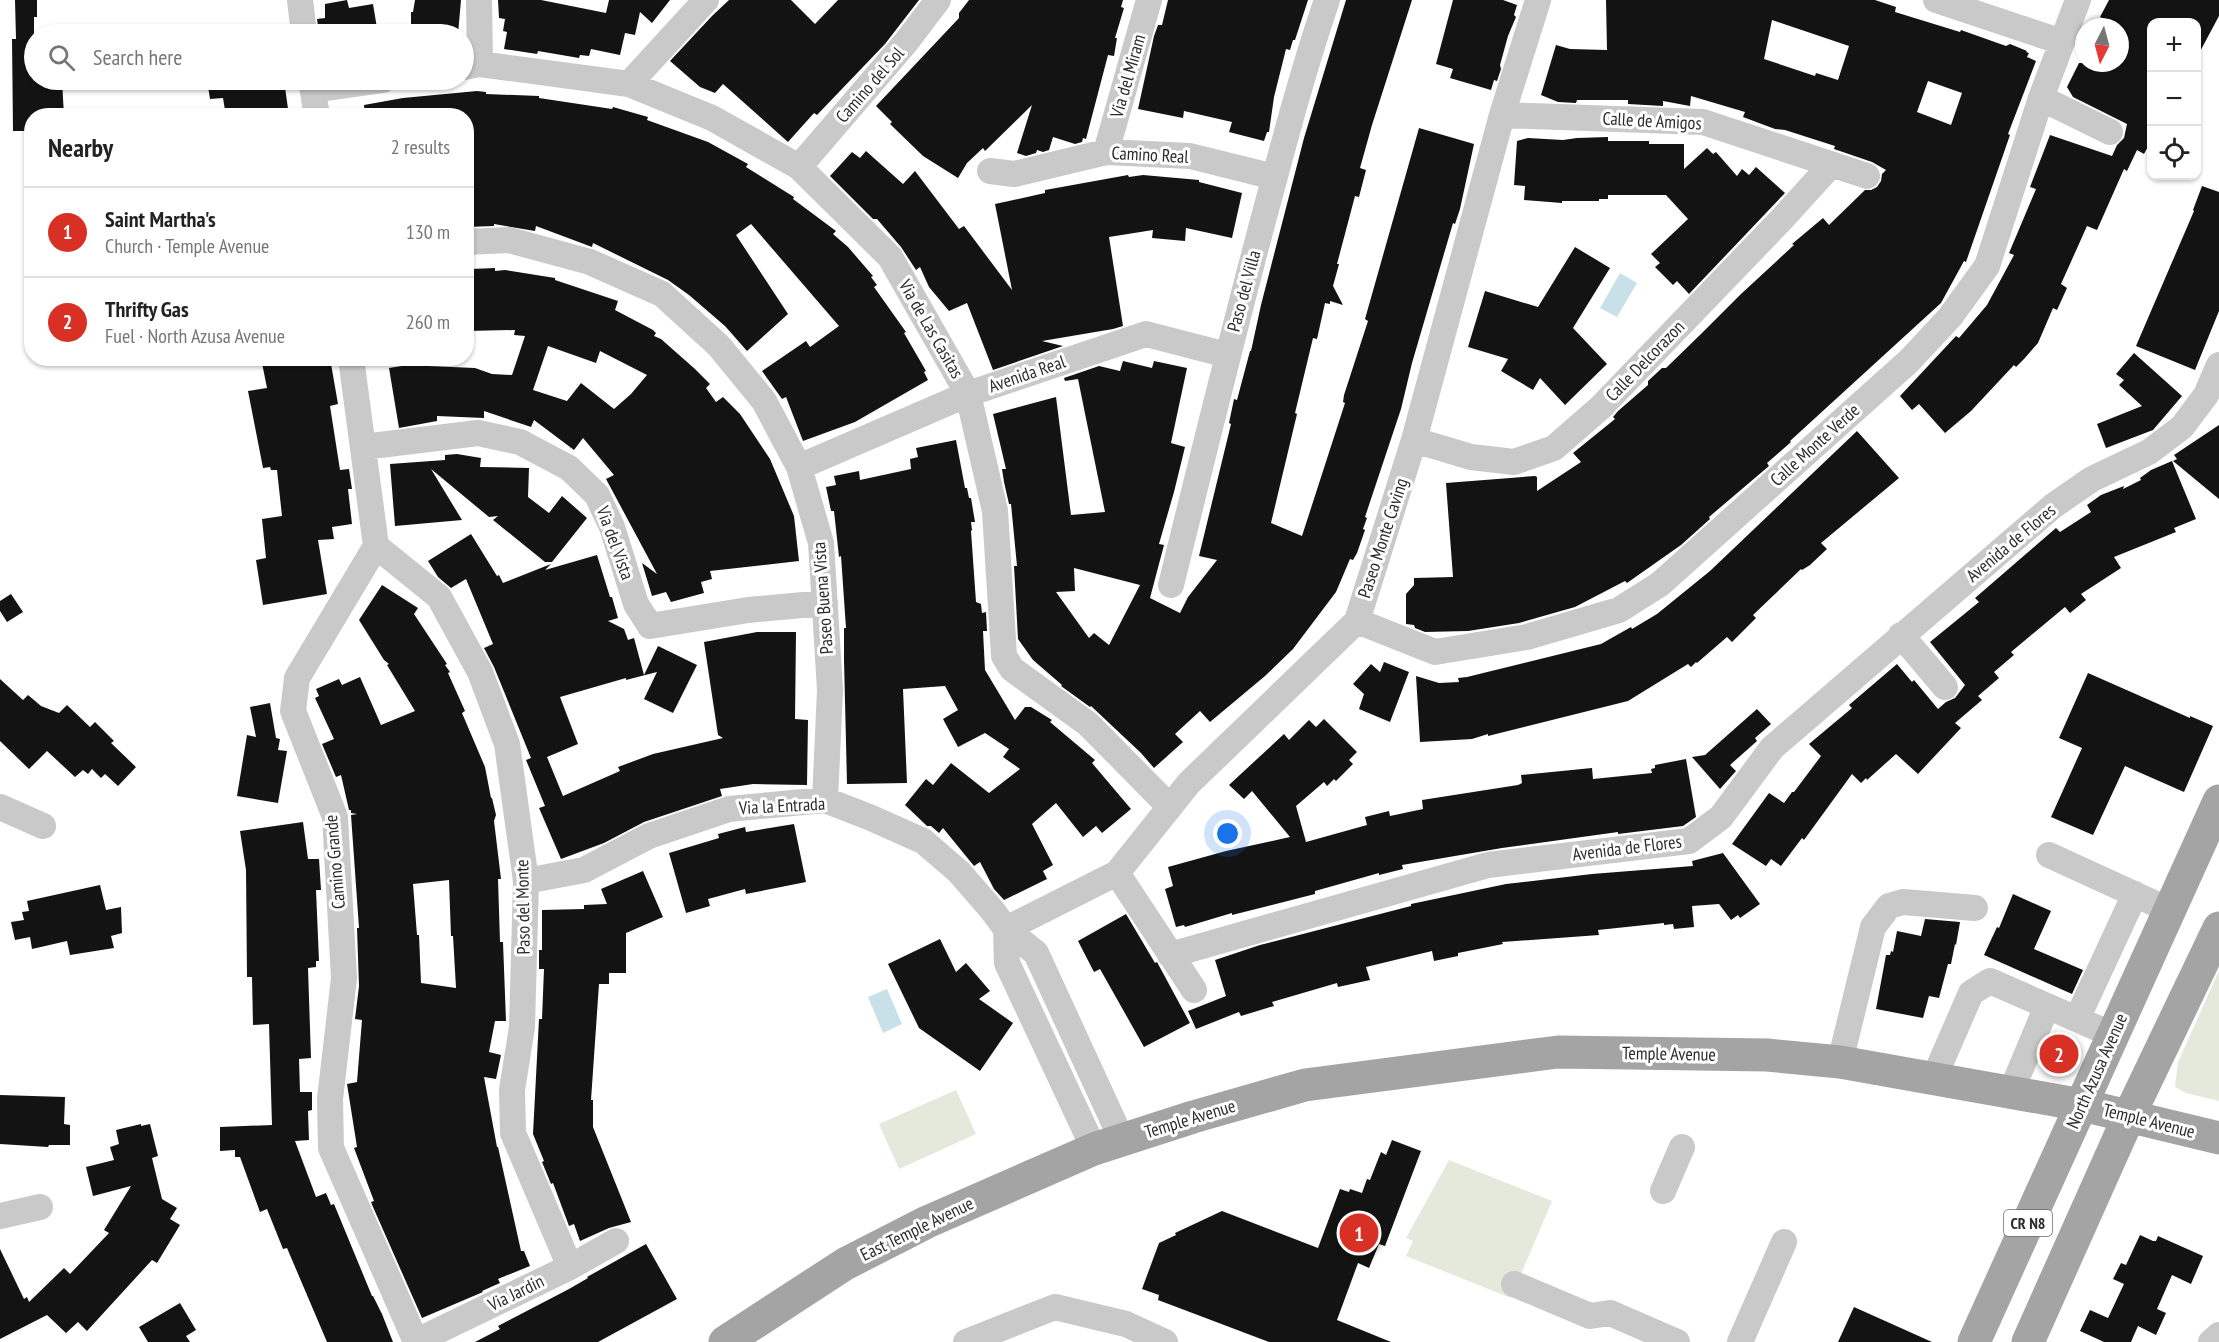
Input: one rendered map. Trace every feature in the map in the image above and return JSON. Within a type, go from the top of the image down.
[{"type":"main road","name":"North Azusa Avenue","points":[[1974,1342],[2219,801]]},
{"type":"main road","name":"CR N8","points":[[2028,1342],[2129,1116],[2219,928]]},
{"type":"main road","name":"Temple Avenue","points":[[1108,1144],[1305,1085],[1558,1053],[1767,1055],[1840,1062],[2082,1105],[2219,1138]]},
{"type":"main road","name":"East Temple Avenue","points":[[725,1342],[855,1259],[927,1222],[1108,1144]]},
{"type":"street","points":[[300,0],[303,24]]},
{"type":"street","points":[[474,47],[479,0]]},
{"type":"street","points":[[629,84],[706,0]]},
{"type":"street","name":"Camino del Sol","points":[[799,167],[908,41],[938,0]]},
{"type":"street","name":"Via del Miram","points":[[1106,152],[1149,0]]},
{"type":"street","name":"Paso del Villa","points":[[1171,585],[1227,355],[1274,177],[1327,0]]},
{"type":"street","name":"Paseo Monte Caving","points":[[1005,930],[1117,873],[1189,783],[1357,621],[1414,440],[1502,115],[1538,0]]},
{"type":"street","points":[[1936,0],[2062,42]]},
{"type":"street","name":"Calle Monte Verde","points":[[1357,621],[1435,652],[1527,638],[1619,610],[1660,584],[1910,362],[1950,317],[1987,266],[2041,98],[2078,0]]},
{"type":"street","name":"Via de Las Casitas","points":[[474,66],[629,84],[712,118],[799,167],[890,257],[968,394],[995,511],[1004,656],[1012,669],[1088,724],[1170,807]]},
{"type":"street","points":[[313,90],[315,108]]},
{"type":"street","points":[[2041,98],[2110,132]]},
{"type":"street","name":"Calle de Amigos","points":[[1502,115],[1703,122],[1867,176]]},
{"type":"street","name":"Camino Real","points":[[990,171],[1014,174],[1106,152],[1190,156],[1274,177]]},
{"type":"street","name":"Calle Delcorazon","points":[[1414,440],[1472,457],[1514,462],[1554,448],[1601,407],[1831,165]]},
{"type":"street","name":"Paseo Buena Vista","points":[[474,242],[509,240],[590,262],[662,294],[719,346],[764,401],[800,467],[821,543],[830,690],[825,800]]},
{"type":"street","name":"Avenida Real","points":[[800,467],[968,394],[1146,334],[1227,355]]},
{"type":"street","name":"Avenida de Flores","points":[[1170,955],[1488,865],[1689,841],[1720,817],[1772,748],[2053,506],[2091,479],[2149,452],[2182,427],[2206,395],[2219,364]]},
{"type":"street","points":[[352,366],[376,546]]},
{"type":"street","name":"Via del Vista","points":[[363,447],[478,433],[520,442],[569,468],[597,495],[612,527],[636,604],[650,626],[748,610],[825,603]]},
{"type":"street","name":"Paso del Monte","points":[[376,546],[439,597],[480,672],[507,744],[526,880],[522,1027],[512,1090],[513,1133],[570,1267]]},
{"type":"street","name":"Camino Grande","points":[[376,546],[297,678],[293,711],[335,817],[344,978],[330,1099],[331,1148],[415,1342]]},
{"type":"street","points":[[1901,635],[1945,687]]},
{"type":"street","name":"Via la Entrada","points":[[526,880],[584,870],[649,836],[729,809],[825,800],[923,841],[959,872],[992,910],[1005,930],[1036,953],[1108,1144]]},
{"type":"street","points":[[0,807],[44,826]]},
{"type":"street","points":[[2049,855],[2169,910]]},
{"type":"street","points":[[1117,873],[1194,990]]},
{"type":"street","points":[[2077,1019],[2135,894]]},
{"type":"street","points":[[1840,1062],[1873,927],[1889,906],[1903,902],[1976,908]]},
{"type":"street","points":[[1934,1078],[1971,993],[1990,981],[2113,1035]]},
{"type":"street","points":[[2011,1092],[2047,1006]]},
{"type":"street","points":[[1664,1191],[1682,1147]]},
{"type":"street","points":[[0,1216],[40,1207]]},
{"type":"street","name":"Via Jardin","points":[[415,1342],[570,1267],[616,1241]]},
{"type":"street","points":[[1740,1342],[1784,1242]]},
{"type":"street","points":[[1514,1284],[1590,1316],[1610,1312],[1677,1342]]},
{"type":"street","points":[[966,1342],[1055,1306],[1126,1324],[1165,1342]]},
{"type":"street","points":[[2211,1342],[2219,1335]]},
{"type":"shaded area","points":[[2219,971],[2219,1101],[2186,1093],[2175,1087],[2178,1062]]},
{"type":"shaded area","points":[[956,1090],[976,1134],[899,1169],[879,1124]]},
{"type":"shaded area","points":[[1449,1160],[1552,1201],[1511,1298],[1406,1256],[1413,1241],[1406,1238]]},
{"type":"water","points":[[1620,273],[1637,283],[1617,317],[1600,308]]},
{"type":"water","points":[[887,989],[902,1024],[883,1033],[868,997]]},
{"type":"building","points":[[15,0],[37,0],[37,17],[34,17],[34,24],[24,24],[24,90],[63,90],[64,108],[24,108],[24,131],[13,131],[12,39],[16,39]]},
{"type":"building","points":[[347,0],[349,8],[373,4],[376,24],[318,24],[317,19],[325,18],[325,4]]},
{"type":"building","points":[[415,0],[461,0],[459,24],[411,24],[411,12],[413,12]]},
{"type":"building","points":[[498,0],[541,0],[606,13],[609,0],[670,0],[652,23],[640,12],[635,35],[625,33],[620,55],[591,49],[589,56],[580,55],[579,58],[538,51],[537,54],[504,49],[507,32],[503,31],[505,19],[499,18]]},
{"type":"building","points":[[729,0],[791,0],[815,24],[838,0],[919,0],[885,44],[817,115],[814,113],[788,142],[723,84],[715,93],[700,87],[670,61]]},
{"type":"building","points":[[969,0],[1123,0],[1121,7],[1124,8],[1115,38],[1117,38],[1114,56],[1108,55],[1086,139],[1083,138],[1082,142],[1075,144],[1053,137],[1049,150],[1043,152],[1037,150],[1036,153],[1026,156],[1017,153],[1032,105],[985,151],[983,148],[967,163],[958,178],[923,156],[890,124],[892,122],[876,106],[959,18],[959,13]]},
{"type":"building","points":[[1168,0],[1308,0],[1295,40],[1290,50],[1286,49],[1274,97],[1269,132],[1264,141],[1229,132],[1232,122],[1184,111],[1183,118],[1138,109],[1154,36],[1158,25],[1162,25]]},
{"type":"building","points":[[1346,0],[1412,0],[1372,125],[1360,168],[1366,170],[1359,197],[1355,196],[1337,264],[1339,264],[1333,286],[1343,305],[1330,301],[1330,304],[1325,303],[1317,339],[1313,338],[1271,523],[1302,536],[1345,403],[1343,402],[1344,395],[1368,321],[1365,319],[1419,128],[1474,144],[1460,209],[1455,224],[1453,223],[1401,409],[1365,517],[1367,518],[1363,529],[1365,530],[1357,553],[1353,560],[1350,559],[1336,592],[1293,649],[1210,722],[1200,711],[1175,734],[1183,742],[1154,768],[1091,706],[1061,686],[1033,660],[1018,639],[1014,566],[1017,566],[1011,504],[1009,504],[1004,482],[1002,469],[1006,469],[993,414],[1056,397],[1071,515],[1105,512],[1078,379],[1065,381],[1064,378],[1099,366],[1120,371],[1123,361],[1152,368],[1154,361],[1187,368],[1171,443],[1185,447],[1159,544],[1164,545],[1150,598],[1180,613],[1188,597],[1217,560],[1199,556],[1231,424],[1229,423],[1234,399],[1237,400],[1251,351],[1304,138]],"holes":[[[1074,568],[1140,585],[1109,645],[1094,633],[1089,638],[1056,592],[1075,591]]]},
{"type":"building","points":[[1453,0],[1503,0],[1517,5],[1514,15],[1516,17],[1500,65],[1501,69],[1491,90],[1450,78],[1453,69],[1436,64]]},
{"type":"building","points":[[1606,0],[1875,0],[1896,7],[1895,12],[1960,32],[1961,30],[2006,46],[2010,44],[2027,51],[2029,53],[2027,57],[2036,61],[2008,134],[2010,135],[1966,262],[1964,261],[1941,303],[1790,441],[1767,463],[1769,466],[1709,517],[1710,519],[1681,545],[1627,583],[1625,581],[1575,607],[1519,623],[1468,631],[1425,632],[1415,628],[1414,625],[1406,624],[1406,594],[1414,585],[1414,578],[1453,577],[1446,483],[1535,476],[1537,477],[1537,491],[1581,462],[1573,453],[1615,419],[1613,417],[1618,411],[1648,385],[1648,381],[1662,368],[1666,368],[1794,245],[1792,244],[1823,218],[1829,225],[1865,190],[1877,187],[1886,170],[1872,162],[1834,149],[1835,146],[1775,129],[1743,117],[1745,112],[1691,96],[1690,106],[1663,101],[1663,106],[1628,104],[1628,100],[1558,102],[1541,95],[1556,45],[1570,49],[1607,50]],"holes":[[[1772,20],[1849,46],[1838,80],[1816,73],[1815,76],[1764,59]],[[1928,81],[1962,93],[1951,125],[1917,112]]]},
{"type":"building","points":[[2109,0],[2219,0],[2219,16],[2201,50],[2201,18],[2147,18],[2147,148],[2144,154],[2137,150],[2127,171],[2124,169],[2097,230],[2087,226],[2061,284],[2067,288],[2057,310],[2053,308],[2038,343],[1971,411],[1945,433],[1919,404],[1912,410],[1900,396],[1956,336],[1959,338],[1987,305],[2014,255],[2009,253],[2036,189],[2030,187],[2050,135],[2112,156],[2117,145],[2124,138],[2127,124],[2073,97],[2067,87],[2075,71],[2129,72],[2129,18],[2100,17]]},
{"type":"building","points":[[209,90],[285,90],[288,108],[225,108],[223,98],[210,99]]},
{"type":"building","points":[[477,91],[486,92],[486,94],[539,96],[539,98],[612,109],[613,107],[648,117],[647,120],[708,142],[748,164],[746,167],[794,197],[793,199],[836,231],[833,234],[848,247],[873,276],[871,277],[877,285],[874,287],[906,332],[904,333],[926,371],[924,372],[928,380],[855,422],[803,441],[786,397],[782,399],[762,371],[806,341],[810,347],[839,326],[751,224],[736,235],[788,314],[747,351],[725,326],[668,280],[593,243],[592,247],[536,226],[535,231],[494,224],[494,226],[474,227],[474,108],[364,108],[364,105],[403,98]]},
{"type":"building","points":[[1608,137],[1608,141],[1684,144],[1684,169],[1707,148],[1713,154],[1716,152],[1737,176],[1742,169],[1749,175],[1756,167],[1785,193],[1689,294],[1677,281],[1673,285],[1655,267],[1660,263],[1651,254],[1688,219],[1666,195],[1608,195],[1608,199],[1599,199],[1599,201],[1562,201],[1562,203],[1524,200],[1525,186],[1514,185],[1517,141],[1528,138],[1563,140]]},
{"type":"building","points":[[866,151],[903,184],[915,171],[959,229],[964,226],[1012,290],[995,204],[1045,193],[1045,190],[1128,175],[1129,177],[1143,175],[1199,180],[1199,182],[1242,193],[1232,238],[1186,228],[1185,241],[1152,238],[1153,230],[1109,237],[1123,326],[1042,341],[1063,346],[993,370],[967,303],[949,311],[929,287],[920,267],[916,270],[901,247],[877,219],[873,219],[830,176],[852,152],[860,158]]},
{"type":"building","points":[[2202,186],[2219,192],[2219,311],[2195,370],[2136,346],[2194,211]]},
{"type":"building","points":[[1575,247],[1610,268],[1573,328],[1607,364],[1565,405],[1540,378],[1533,390],[1501,371],[1508,359],[1468,347],[1485,291],[1538,307]]},
{"type":"building","points":[[495,268],[495,271],[505,270],[555,278],[555,280],[618,301],[615,310],[653,330],[656,333],[654,336],[661,339],[710,384],[706,388],[716,402],[723,397],[740,414],[770,459],[794,516],[799,561],[710,571],[712,579],[701,582],[704,593],[671,602],[666,592],[652,596],[642,563],[657,574],[606,479],[614,475],[583,438],[574,450],[534,420],[531,427],[484,411],[484,418],[437,416],[437,421],[399,428],[389,368],[428,366],[475,368],[492,374],[512,375],[525,336],[514,335],[515,330],[474,331],[474,269]],"holes":[[[548,346],[596,363],[600,351],[647,375],[614,409],[581,383],[567,401],[533,390]]]},
{"type":"building","points":[[2134,353],[2182,396],[2153,430],[2106,448],[2097,424],[2142,406],[2119,385],[2124,380],[2116,374]]},
{"type":"building","points":[[263,366],[331,366],[338,404],[330,406],[340,470],[349,469],[352,489],[348,489],[352,524],[332,527],[334,539],[318,540],[327,594],[263,605],[256,560],[266,558],[262,519],[282,516],[277,470],[271,470],[270,467],[263,468],[248,391],[267,388]]},
{"type":"building","points":[[2219,425],[2219,499],[2173,461],[2177,459],[2174,455]]},
{"type":"building","points":[[1857,431],[1899,478],[1821,543],[1827,549],[1810,565],[1801,569],[1753,615],[1756,618],[1732,642],[1727,637],[1691,667],[1688,664],[1628,701],[1488,736],[1488,734],[1472,739],[1420,742],[1416,676],[1439,683],[1459,682],[1458,678],[1601,644],[1631,627],[1632,629],[1657,614],[1710,571]]},
{"type":"building","points":[[956,440],[965,488],[971,498],[975,522],[971,522],[971,531],[976,602],[981,604],[982,613],[986,612],[987,631],[983,631],[985,670],[1015,720],[1025,707],[1031,707],[1052,720],[1050,722],[1095,760],[1092,763],[1131,809],[1102,833],[1096,826],[1083,837],[1056,803],[1032,824],[1053,865],[1043,871],[1047,879],[1004,900],[994,889],[980,862],[974,866],[943,828],[939,833],[931,826],[927,826],[905,805],[926,779],[933,785],[951,763],[989,793],[1020,769],[1003,757],[1009,749],[985,733],[958,747],[943,719],[958,710],[945,686],[903,689],[907,783],[847,784],[844,660],[844,628],[846,628],[841,556],[839,557],[834,511],[831,511],[826,487],[836,485],[834,476],[859,471],[860,480],[911,469],[910,459],[918,457],[916,448]]},
{"type":"building","points":[[457,454],[481,458],[480,467],[529,468],[528,497],[549,513],[562,496],[587,518],[552,562],[545,562],[493,520],[498,516],[489,517],[431,469],[462,520],[395,526],[390,464],[445,460],[445,455]]},
{"type":"building","points":[[2172,461],[2196,519],[2174,528],[2176,532],[2114,557],[2121,568],[2081,594],[2086,600],[2070,613],[2065,607],[2011,652],[2014,655],[1994,672],[1999,678],[1978,696],[1982,700],[1955,723],[1961,728],[1918,774],[1896,754],[1861,783],[1852,774],[1804,840],[1802,838],[1781,866],[1771,859],[1766,866],[1732,844],[1769,793],[1784,803],[1794,792],[1821,756],[1809,744],[1852,708],[1849,705],[1897,664],[1938,709],[1955,698],[1965,685],[1930,642],[1979,602],[1975,598],[2056,528],[2060,532],[2091,512],[2087,505],[2101,495],[2124,486],[2123,489],[2141,480],[2140,478],[2151,470]]},
{"type":"building","points":[[471,534],[503,583],[551,564],[545,570],[597,555],[618,618],[608,621],[624,629],[628,640],[634,638],[644,675],[658,646],[697,665],[673,713],[644,699],[657,672],[626,680],[626,678],[560,697],[578,744],[547,757],[563,796],[620,771],[618,767],[653,754],[723,738],[718,735],[704,642],[757,632],[796,632],[795,719],[808,720],[807,785],[753,784],[720,789],[722,796],[644,822],[604,843],[561,859],[539,808],[545,806],[526,760],[531,758],[484,648],[493,644],[466,579],[451,588],[438,577],[428,561]]},
{"type":"building","points":[[382,585],[418,608],[414,614],[447,664],[445,665],[450,672],[448,673],[465,711],[462,713],[485,767],[496,815],[494,821],[501,879],[498,879],[500,942],[503,942],[506,1021],[495,1021],[489,1052],[501,1055],[496,1079],[484,1077],[497,1147],[521,1251],[524,1251],[530,1266],[498,1279],[500,1283],[483,1292],[422,1318],[371,1202],[374,1201],[354,1148],[357,1147],[347,1084],[357,1082],[362,1020],[355,1019],[359,986],[357,928],[359,928],[351,815],[357,814],[349,810],[341,775],[336,777],[322,744],[334,739],[315,698],[319,696],[316,689],[339,679],[342,685],[360,677],[381,725],[415,711],[387,665],[389,664],[384,660],[359,620]],"holes":[[[449,880],[451,936],[453,936],[456,988],[421,983],[419,935],[417,935],[413,884]]]},
{"type":"building","points":[[11,594],[23,612],[7,622],[0,611],[0,601]]},
{"type":"building","points":[[1384,662],[1409,672],[1390,722],[1359,709],[1364,694],[1353,684],[1371,664],[1380,672]]},
{"type":"building","points":[[2088,673],[2213,726],[2184,792],[2125,766],[2093,835],[2051,817],[2082,748],[2059,738]]},
{"type":"building","points":[[0,679],[23,700],[28,695],[41,706],[59,713],[67,705],[90,727],[95,722],[114,741],[111,743],[136,767],[118,786],[105,774],[101,778],[92,769],[88,774],[83,770],[75,777],[47,751],[29,769],[0,741]]},
{"type":"building","points":[[270,703],[276,738],[280,739],[278,750],[287,751],[278,803],[237,796],[247,735],[256,737],[250,707]]},
{"type":"building","points":[[1757,709],[1771,724],[1755,738],[1757,741],[1730,765],[1736,771],[1720,789],[1692,757],[1705,755]]},
{"type":"building","points":[[1324,719],[1357,752],[1349,760],[1353,764],[1336,781],[1334,779],[1327,786],[1324,782],[1296,806],[1306,842],[1367,825],[1365,817],[1389,811],[1390,816],[1423,809],[1422,800],[1518,785],[1522,783],[1521,775],[1592,768],[1593,779],[1652,773],[1651,769],[1655,768],[1655,765],[1686,759],[1696,817],[1683,826],[1618,834],[1618,832],[1502,848],[1402,865],[1403,869],[1379,875],[1379,873],[1315,891],[1315,894],[1232,915],[1232,913],[1185,927],[1184,925],[1176,927],[1165,889],[1173,886],[1168,867],[1290,837],[1252,791],[1244,799],[1229,785],[1284,734],[1289,740],[1309,720],[1316,727]]},
{"type":"building","points":[[303,822],[308,859],[319,859],[321,890],[316,890],[319,961],[316,961],[316,967],[308,968],[311,1058],[299,1059],[300,1092],[312,1092],[312,1110],[308,1111],[309,1140],[295,1141],[316,1197],[326,1193],[331,1205],[334,1204],[393,1342],[327,1342],[287,1248],[283,1249],[267,1209],[260,1212],[240,1157],[235,1157],[235,1150],[220,1151],[220,1127],[272,1125],[269,1024],[253,1025],[252,977],[247,977],[246,870],[240,831]]},
{"type":"building","points":[[794,824],[806,882],[746,894],[745,889],[708,899],[710,906],[686,913],[669,853],[719,838],[718,834],[745,827],[746,832]]},
{"type":"building","points":[[1723,853],[1760,904],[1740,918],[1738,915],[1731,920],[1719,904],[1692,906],[1694,927],[1674,929],[1673,924],[1664,925],[1664,923],[1598,930],[1599,935],[1502,942],[1503,944],[1458,953],[1458,956],[1434,961],[1432,951],[1366,967],[1370,980],[1338,987],[1337,983],[1272,1002],[1274,1006],[1241,1016],[1239,1012],[1196,1029],[1188,1011],[1226,996],[1215,960],[1260,945],[1411,906],[1411,904],[1506,884],[1693,866],[1692,861]]},
{"type":"building","points":[[643,871],[663,917],[626,933],[626,973],[609,973],[609,984],[599,984],[591,1100],[593,1100],[593,1127],[631,1222],[609,1228],[580,1241],[574,1224],[569,1226],[553,1183],[551,1184],[542,1162],[544,1161],[533,1134],[539,1019],[542,1019],[544,969],[539,969],[539,950],[542,950],[542,910],[584,909],[584,905],[607,904],[601,889]]},
{"type":"building","points":[[100,885],[106,910],[121,907],[122,933],[111,936],[114,948],[70,955],[67,941],[32,949],[30,937],[15,940],[11,922],[24,920],[22,912],[29,911],[27,901]]},
{"type":"building","points":[[2013,894],[2051,911],[2034,949],[2083,970],[2072,994],[1984,955],[1997,927],[1999,928]]},
{"type":"building","points":[[1126,914],[1155,963],[1157,962],[1190,1023],[1144,1047],[1100,969],[1094,972],[1078,941]]},
{"type":"building","points":[[1925,919],[1960,922],[1951,964],[1948,964],[1939,998],[1929,996],[1923,1018],[1876,1009],[1886,955],[1893,952],[1897,931],[1921,936]]},
{"type":"building","points":[[940,939],[956,972],[966,963],[990,991],[979,999],[1013,1023],[980,1071],[919,1028],[888,964]]},
{"type":"building","points":[[0,1095],[65,1097],[64,1124],[70,1125],[70,1145],[49,1145],[48,1147],[0,1144]]},
{"type":"building","points":[[141,1124],[141,1126],[150,1124],[158,1156],[152,1158],[162,1199],[177,1208],[170,1219],[180,1225],[157,1263],[152,1260],[87,1331],[78,1322],[66,1333],[47,1315],[0,1339],[0,1249],[24,1299],[27,1297],[29,1302],[64,1268],[70,1274],[109,1233],[104,1230],[131,1186],[93,1196],[86,1167],[114,1160],[110,1147],[119,1144],[116,1130]]},
{"type":"building","points":[[1392,1140],[1421,1151],[1385,1246],[1379,1244],[1369,1268],[1358,1263],[1337,1320],[1391,1342],[1269,1342],[1158,1300],[1159,1295],[1142,1289],[1159,1243],[1222,1211],[1318,1248],[1340,1189],[1362,1193],[1381,1152],[1386,1155]]},
{"type":"building","points":[[2140,1235],[2153,1241],[2156,1241],[2158,1236],[2203,1256],[2191,1284],[2172,1275],[2157,1309],[2166,1313],[2156,1335],[2138,1326],[2131,1342],[2104,1342],[2080,1331],[2090,1310],[2108,1318],[2124,1284],[2113,1279],[2121,1263],[2126,1265]]},
{"type":"building","points":[[646,1244],[677,1299],[598,1342],[475,1342],[500,1329],[498,1326],[569,1289]]},
{"type":"building","points":[[180,1303],[196,1330],[186,1336],[190,1342],[148,1342],[139,1327]]},
{"type":"building","points":[[1854,1307],[1932,1342],[1838,1342]]},
{"type":"place","name":"Thrifty Gas","points":[[2059,1054]]},
{"type":"place","name":"Saint Martha's","points":[[1359,1233]]}]
